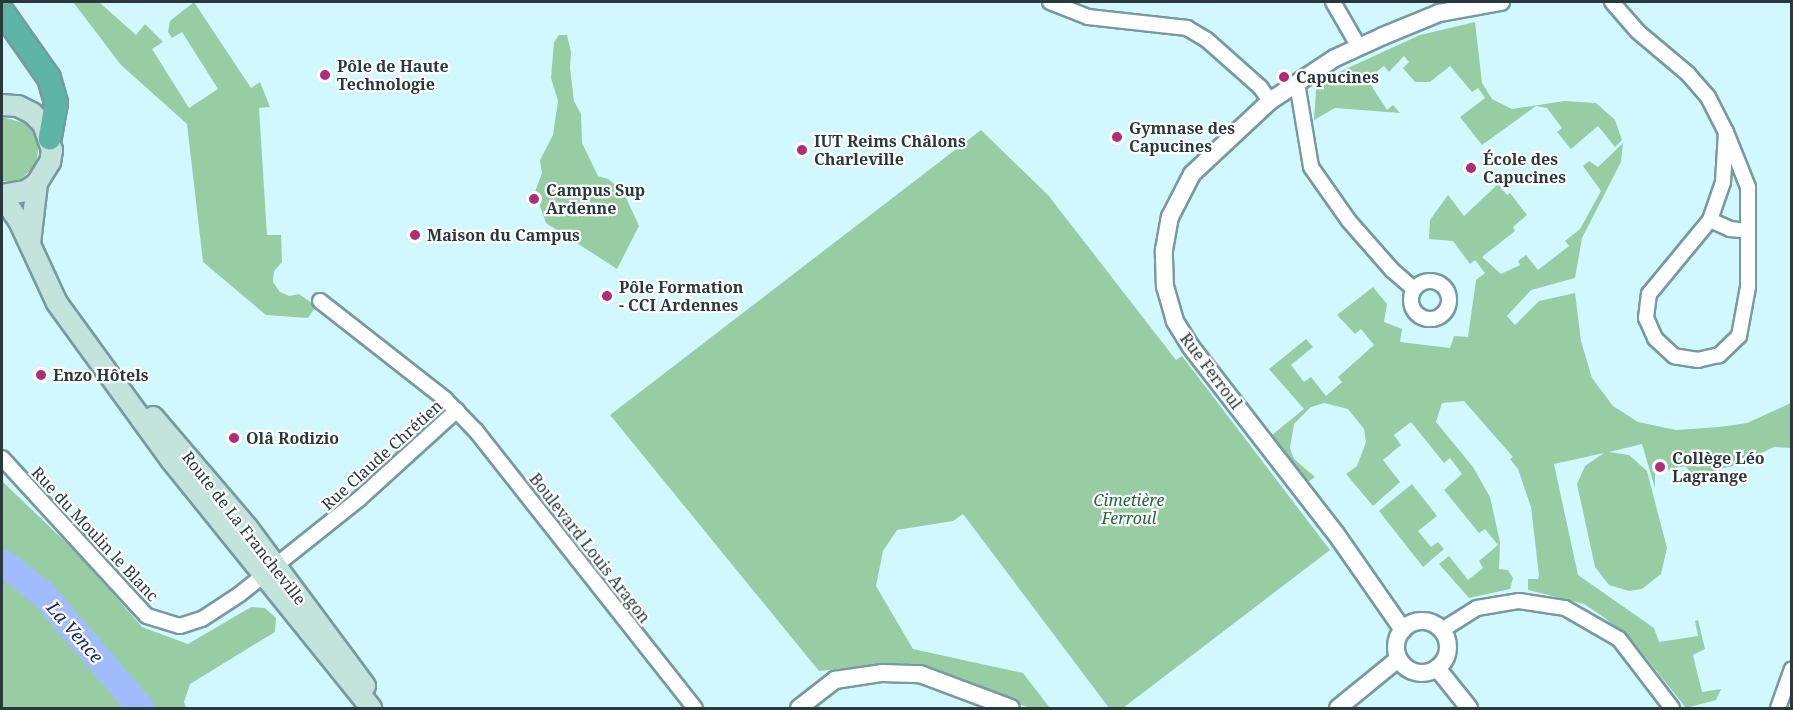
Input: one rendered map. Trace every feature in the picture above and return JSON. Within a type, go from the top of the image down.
[{"type":"highway","points":[[2,11],[49,78],[56,103],[50,138]]},
{"type":"main road","points":[[2,105],[33,113],[50,138]]},
{"type":"main road","name":"Route de La Francheville","points":[[30,243],[37,183],[50,162],[50,138]]},
{"type":"main road","points":[[2,196],[27,191],[37,183]]},
{"type":"main road","name":"Route de La Francheville","points":[[2,196],[30,243],[46,283],[96,355],[183,450],[370,708]]},
{"type":"main road","name":"Route de La Francheville","points":[[269,571],[381,708]]},
{"type":"street","points":[[1050,2],[1088,17],[1188,28],[1260,87],[1270,101]]},
{"type":"street","points":[[1333,2],[1359,47]]},
{"type":"street","name":"Rue Ferroul","points":[[1403,630],[1336,534],[1191,347],[1175,321],[1165,287],[1164,250],[1170,217],[1192,174],[1270,101],[1359,47],[1438,13],[1501,2]]},
{"type":"street","points":[[1612,2],[1637,31],[1688,74],[1708,97],[1726,132],[1748,187],[1748,287],[1739,336],[1719,355],[1698,360],[1674,356],[1655,338],[1646,318],[1650,294],[1710,220],[1722,182],[1726,132]]},
{"type":"street","points":[[1297,83],[1311,167],[1349,221],[1392,270],[1414,289]]},
{"type":"street","points":[[1710,220],[1730,229],[1748,231]]},
{"type":"street","name":"Rue Claude Chrétien","points":[[269,571],[359,500],[457,410],[320,301]]},
{"type":"street","name":"Boulevard Louis Aragon","points":[[457,410],[694,708]]},
{"type":"street","name":"Rue du Moulin le Blanc","points":[[2,458],[147,616],[163,624],[180,626],[202,619],[269,571]]},
{"type":"street","points":[[1442,630],[1477,608],[1519,601],[1565,608],[1620,639],[1672,708]]},
{"type":"street","points":[[1398,659],[1397,640],[1403,630],[1425,621],[1442,630]]},
{"type":"street","points":[[1398,659],[1419,673],[1437,668],[1447,654],[1442,630]]},
{"type":"street","points":[[1338,708],[1398,659]]},
{"type":"street","points":[[1437,668],[1468,708]]},
{"type":"street","points":[[1778,708],[1791,669]]},
{"type":"street","points":[[799,708],[835,680],[882,673],[920,674],[1011,708]]},
{"type":"green space","points":[[73,2],[99,2],[136,35],[145,24],[163,42],[152,49],[189,108],[218,89],[182,32],[172,38],[168,32],[170,21],[194,2],[251,88],[260,82],[270,107],[259,108],[267,235],[281,235],[282,262],[274,271],[273,282],[280,292],[289,296],[299,294],[316,306],[308,318],[266,315],[203,262],[187,124],[121,65]]},
{"type":"green space","points":[[1475,22],[1482,83],[1492,99],[1512,109],[1564,101],[1596,103],[1615,120],[1622,140],[1615,147],[1598,126],[1571,149],[1557,132],[1562,128],[1547,108],[1536,106],[1482,145],[1460,117],[1485,98],[1478,88],[1472,92],[1450,66],[1430,82],[1415,82],[1403,68],[1409,62],[1404,56],[1389,72],[1384,66],[1367,79],[1387,110],[1393,105],[1400,113],[1335,108],[1314,120],[1316,90],[1326,78],[1420,35]]},
{"type":"green space","points":[[559,35],[567,35],[571,52],[570,68],[574,101],[581,114],[582,143],[598,176],[608,179],[623,191],[639,226],[617,269],[546,223],[535,192],[542,173],[540,160],[553,135],[558,101],[551,78],[554,42]]},
{"type":"green space","points":[[2,117],[28,124],[39,143],[36,165],[21,179],[11,182],[2,181]]},
{"type":"green space","name":"Cimetière Ferroul","points":[[981,130],[1048,195],[1176,360],[1182,356],[1330,550],[1123,708],[1109,708],[963,514],[953,521],[897,530],[883,551],[876,586],[913,649],[1023,673],[1050,708],[1030,708],[903,663],[819,671],[610,415]]},
{"type":"green space","points":[[1623,143],[1621,162],[1582,238],[1575,278],[1531,290],[1507,316],[1515,325],[1539,301],[1575,293],[1581,341],[1592,378],[1613,406],[1638,422],[1676,430],[1719,427],[1747,423],[1791,403],[1791,448],[1774,447],[1736,465],[1694,476],[1685,466],[1655,473],[1655,488],[1642,444],[1609,452],[1629,455],[1647,471],[1667,548],[1661,574],[1642,589],[1629,591],[1609,585],[1595,567],[1577,484],[1585,466],[1604,453],[1554,464],[1578,575],[1654,628],[1659,642],[1698,636],[1695,621],[1698,620],[1705,649],[1693,655],[1702,692],[1721,689],[1716,700],[1686,708],[1639,649],[1605,618],[1584,604],[1528,590],[1528,579],[1538,579],[1539,575],[1531,507],[1518,469],[1510,459],[1513,457],[1464,401],[1442,403],[1436,422],[1473,467],[1490,497],[1500,542],[1499,569],[1508,570],[1513,578],[1510,589],[1469,598],[1439,564],[1449,556],[1468,580],[1483,568],[1479,561],[1498,545],[1485,529],[1479,533],[1444,490],[1462,474],[1450,458],[1444,463],[1411,422],[1394,435],[1401,445],[1383,460],[1400,482],[1373,506],[1346,474],[1357,466],[1366,442],[1364,429],[1348,409],[1324,403],[1311,407],[1294,424],[1290,448],[1294,459],[1315,477],[1308,482],[1272,435],[1304,409],[1269,369],[1306,339],[1313,347],[1291,365],[1304,382],[1311,377],[1326,396],[1342,382],[1338,377],[1374,345],[1361,329],[1355,334],[1337,315],[1373,287],[1387,304],[1384,322],[1402,329],[1400,342],[1450,348],[1454,336],[1468,337],[1476,280],[1485,273],[1475,260],[1470,264],[1453,241],[1429,239],[1430,220],[1448,195],[1464,216],[1498,184],[1507,195],[1510,193],[1527,215],[1513,227],[1515,231],[1482,257],[1501,274],[1520,265],[1518,261],[1526,255],[1538,270],[1569,246],[1565,241],[1580,229],[1601,191],[1583,166],[1589,161],[1598,167]]},
{"type":"green space","points":[[2,481],[80,556],[142,627],[188,644],[251,607],[265,608],[276,618],[275,632],[190,684],[184,702],[186,708],[2,708]]},
{"type":"green space","points":[[1412,484],[1437,516],[1418,531],[1431,547],[1438,542],[1444,549],[1423,567],[1379,511]]},
{"type":"waterway","name":"La Vence","points":[[2,562],[42,593],[141,708]]},
{"type":"place","name":"Pôle de Haute Technologie","points":[[325,75]]},
{"type":"place","name":"Capucines","points":[[1284,77]]},
{"type":"place","name":"Gymnase des Capucines","points":[[1117,137]]},
{"type":"place","name":"IUT Reims Châlons Charleville","points":[[802,150]]},
{"type":"place","name":"École des Capucines","points":[[1471,168]]},
{"type":"place","name":"Campus Sup Ardenne","points":[[534,199]]},
{"type":"place","name":"Maison du Campus","points":[[415,235]]},
{"type":"place","name":"Pôle Formation - CCI Ardennes","points":[[607,296]]},
{"type":"place","name":"Enzo Hôtels","points":[[41,375]]},
{"type":"place","name":"Olâ Rodizio","points":[[234,438]]},
{"type":"place","name":"Collège Léo Lagrange","points":[[1660,467]]}]
